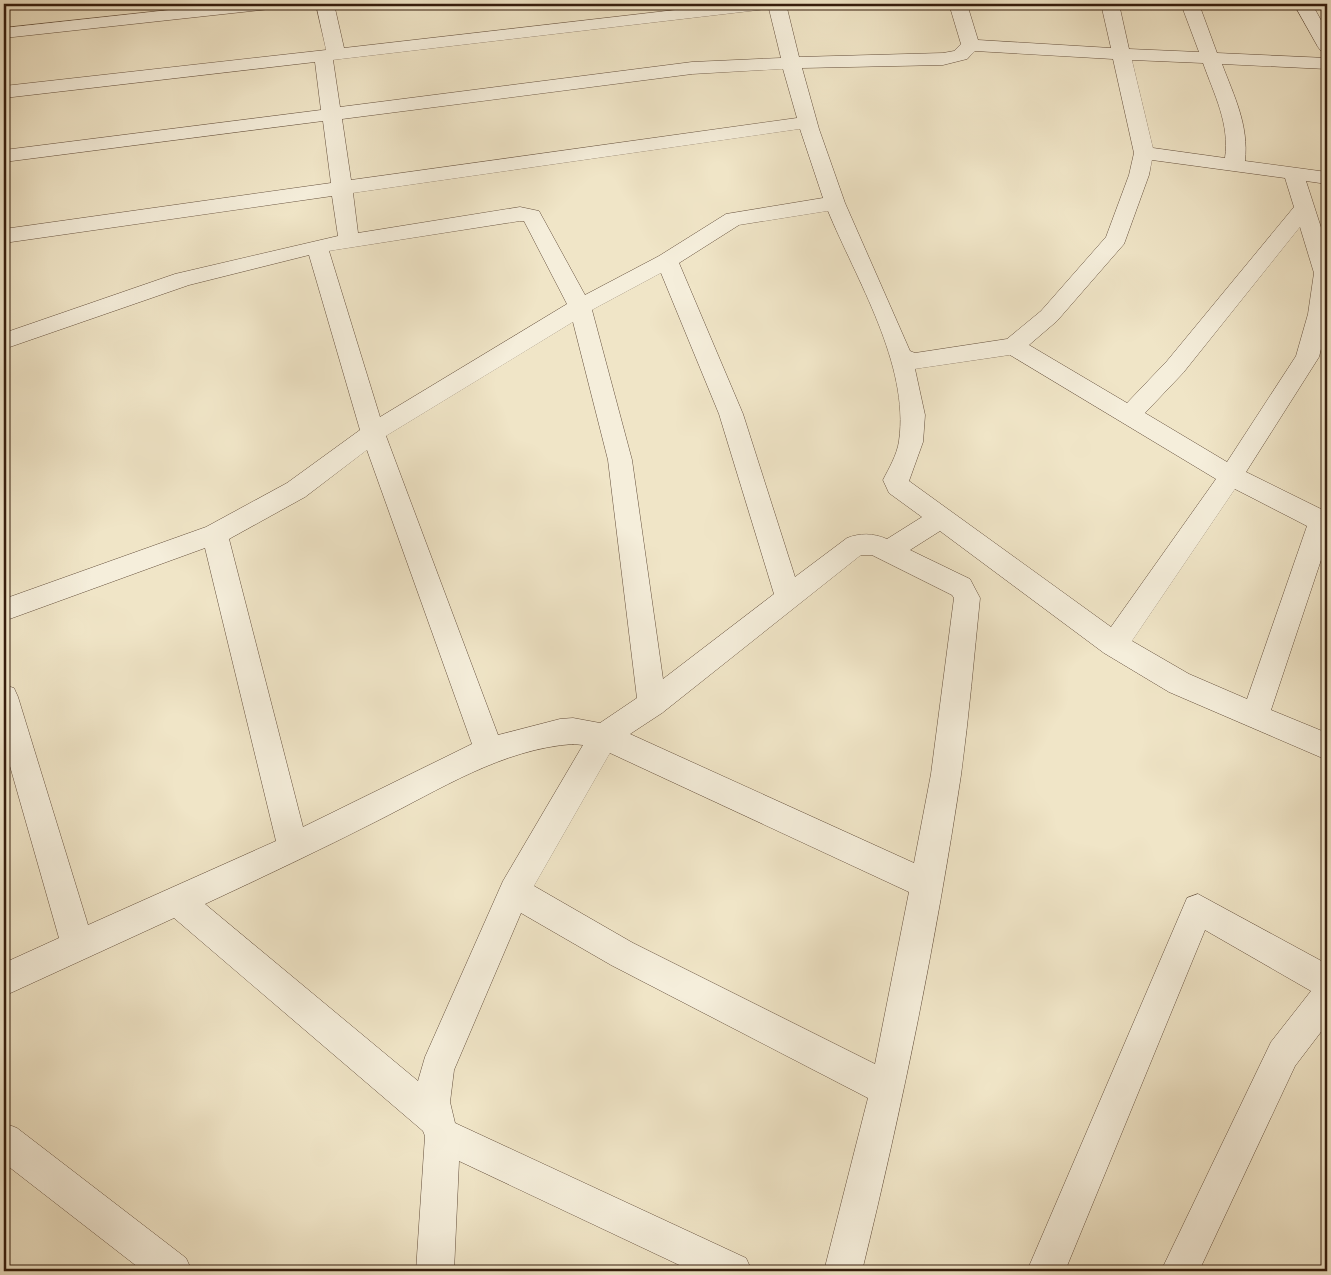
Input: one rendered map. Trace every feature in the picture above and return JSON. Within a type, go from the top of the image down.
[{"type":"street","points":[[4,33],[270,4]]},
{"type":"street","points":[[325,4],[330,54],[330,115],[349,241]]},
{"type":"street","points":[[4,92],[771,4]]},
{"type":"street","points":[[777,4],[790,63],[835,203],[902,357],[912,427],[911,442],[896,482],[900,488],[1114,645],[1179,683],[1327,747]]},
{"type":"street","points":[[958,4],[970,45]]},
{"type":"street","points":[[902,357],[915,361],[1013,346],[1050,316],[1116,239],[1139,175],[1144,153],[1110,4]]},
{"type":"street","points":[[1190,4],[1235,125],[1237,143],[1234,165]]},
{"type":"street","points":[[1303,4],[1327,48]]},
{"type":"street","points":[[4,156],[692,68],[943,59],[960,55],[970,45],[1327,63]]},
{"type":"street","points":[[4,236],[808,122]]},
{"type":"street","points":[[1144,153],[1327,178]]},
{"type":"street","points":[[1114,645],[1232,476],[1307,357],[1319,314],[1325,273],[1294,175]]},
{"type":"street","points":[[4,610],[215,534],[296,490],[373,433],[580,307],[667,261],[733,219],[835,203]]},
{"type":"street","points":[[1129,415],[1175,367],[1304,208]]},
{"type":"street","points":[[4,341],[183,279],[317,246],[527,214],[534,218],[580,307],[620,460],[652,704]]},
{"type":"street","points":[[317,246],[373,433],[489,750]]},
{"type":"street","points":[[667,261],[731,414],[788,598]]},
{"type":"street","points":[[1013,346],[1232,476],[1324,523],[1255,716]]},
{"type":"street","points":[[888,551],[941,518]]},
{"type":"street","points":[[215,534],[293,848]]},
{"type":"street","points":[[436,1271],[438,1126],[433,1095],[437,1069],[514,892],[604,736],[652,704],[856,545],[870,543],[961,587],[966,591],[967,598],[946,774],[926,884],[887,1089],[843,1271]]},
{"type":"street","points":[[4,697],[78,948]]},
{"type":"street","points":[[4,980],[78,948],[293,848],[489,750],[560,732],[573,731],[604,736],[926,884]]},
{"type":"street","points":[[514,892],[622,954],[887,1089]]},
{"type":"street","points":[[178,902],[438,1126],[733,1271]]},
{"type":"street","points":[[1046,1271],[1198,909],[1327,982]]},
{"type":"street","points":[[1180,1271],[1283,1054],[1327,997]]},
{"type":"street","points":[[4,1141],[173,1271]]}]
